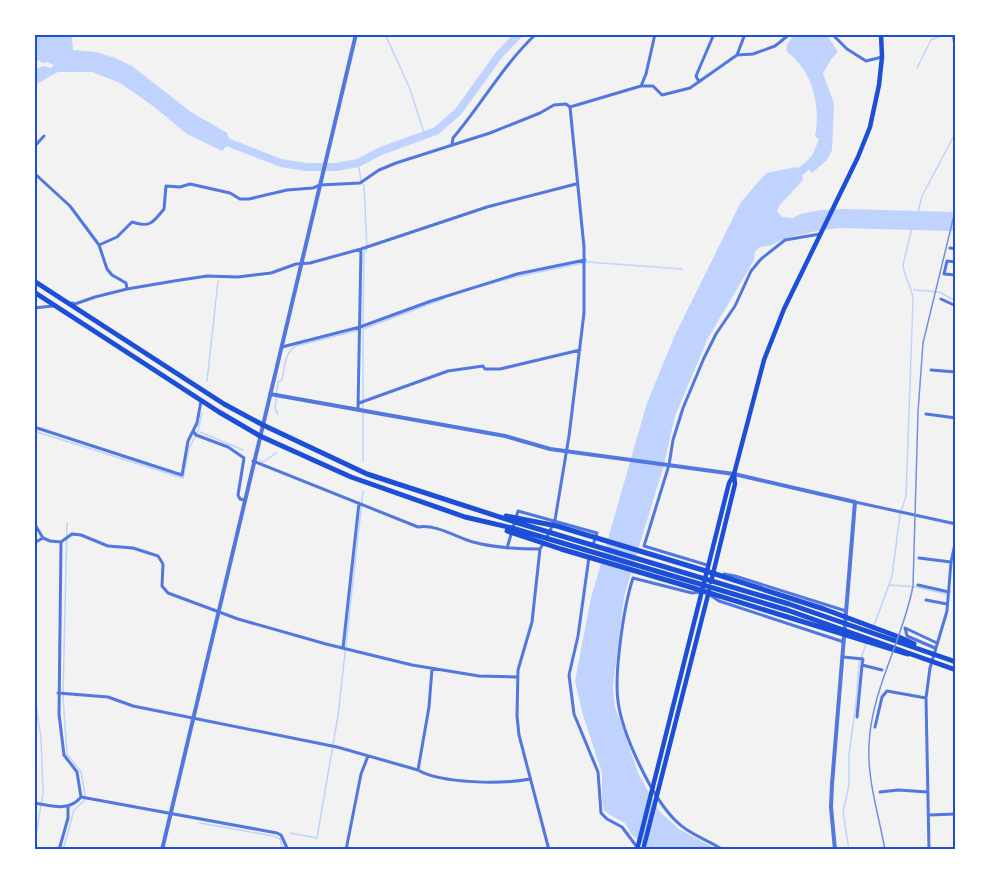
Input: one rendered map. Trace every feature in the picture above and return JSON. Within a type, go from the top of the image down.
[{"type":"highway","points":[[34,281],[224,404],[367,474],[726,584],[921,653],[956,670]]},
{"type":"highway","points":[[34,292],[201,401],[260,436],[351,477],[465,517],[734,593],[956,662]]},
{"type":"highway","points":[[515,520],[557,526],[650,555],[707,568],[713,573],[845,616],[899,637],[921,653]]},
{"type":"highway","points":[[511,530],[561,549],[901,653],[921,653]]},
{"type":"main road","points":[[640,847],[651,790],[707,568],[764,360],[784,309],[858,157],[870,127],[879,86],[882,57],[881,34]]},
{"type":"main road","points":[[640,847],[656,798],[709,594],[735,484],[734,474]]},
{"type":"street","points":[[162,849],[356,34]]},
{"type":"street","points":[[452,144],[453,138],[480,105],[502,72],[536,34]]},
{"type":"street","points":[[640,86],[646,74],[656,34]]},
{"type":"street","points":[[699,83],[696,76],[714,34]]},
{"type":"street","points":[[99,245],[117,237],[132,222],[144,226],[149,224],[164,209],[166,186],[180,187],[190,184],[230,193],[240,199],[249,199],[287,190],[313,188],[321,182],[360,183],[379,170],[396,163],[501,128],[554,105],[566,104],[570,107],[640,86],[653,86],[662,95],[683,91],[699,83],[737,55],[745,34]]},
{"type":"street","points":[[737,55],[753,54],[775,46],[790,34]]},
{"type":"street","points":[[832,34],[847,50],[866,61],[882,57]]},
{"type":"street","points":[[549,849],[518,724],[517,677],[532,622],[540,549],[555,520],[584,313],[585,260],[570,107]]},
{"type":"street","points":[[34,147],[44,136]]},
{"type":"street","points":[[34,173],[69,206],[99,245],[107,269],[112,275],[126,283],[127,289]]},
{"type":"street","points":[[34,308],[50,305],[60,308],[68,301],[75,304],[127,289],[207,276],[222,278],[271,273],[361,249],[487,207],[577,184]]},
{"type":"street","points":[[707,568],[644,546],[683,408],[704,358],[716,334],[735,306],[751,271],[761,259],[785,240],[821,232]]},
{"type":"street","points":[[950,248],[956,249]]},
{"type":"street","points":[[358,409],[360,403],[361,249]]},
{"type":"street","points":[[282,347],[360,327],[431,301],[517,274],[585,260]]},
{"type":"street","points":[[956,262],[947,261],[944,274],[956,275]]},
{"type":"street","points":[[942,300],[956,306]]},
{"type":"street","points":[[360,403],[454,369],[483,366],[485,369],[500,369],[580,350]]},
{"type":"street","points":[[931,370],[956,372]]},
{"type":"street","points":[[270,394],[505,436],[566,450],[734,474],[956,524]]},
{"type":"street","points":[[34,428],[182,475],[188,441],[195,433],[201,401]]},
{"type":"street","points":[[926,414],[956,418]]},
{"type":"street","points":[[195,433],[228,447],[244,458],[238,495],[244,500]]},
{"type":"street","points":[[253,461],[418,527],[426,525],[471,542],[507,548],[540,549]]},
{"type":"street","points":[[835,849],[831,807],[855,502]]},
{"type":"street","points":[[343,648],[358,503]]},
{"type":"street","points":[[507,548],[518,510],[597,533],[587,563],[578,636],[569,682],[574,714],[598,772],[601,813],[607,819],[618,823],[640,847]]},
{"type":"street","points":[[34,523],[43,538],[50,541],[61,542],[72,534],[81,535],[108,546],[133,548],[158,556],[163,564],[162,586],[168,593],[238,619],[343,648],[432,669],[479,676],[517,677]]},
{"type":"street","points":[[34,543],[43,538]]},
{"type":"street","points":[[929,849],[926,698],[930,668],[947,604],[956,539]]},
{"type":"street","points":[[34,803],[68,806],[75,804],[81,797],[77,772],[64,754],[58,714],[61,542]]},
{"type":"street","points":[[919,558],[951,562]]},
{"type":"street","points":[[713,573],[735,576],[846,611]]},
{"type":"street","points":[[702,591],[692,593],[636,578],[632,581],[625,614],[617,693],[622,719],[639,764],[656,798],[683,828],[723,849]]},
{"type":"street","points":[[950,581],[956,582]]},
{"type":"street","points":[[918,585],[949,592]]},
{"type":"street","points":[[709,594],[718,601],[844,642]]},
{"type":"street","points":[[926,600],[947,604]]},
{"type":"street","points":[[935,648],[907,636],[905,628],[937,643]]},
{"type":"street","points":[[843,657],[862,659],[857,717]]},
{"type":"street","points":[[862,665],[882,670]]},
{"type":"street","points":[[418,770],[429,707],[432,669]]},
{"type":"street","points":[[875,727],[882,697],[887,691],[926,698]]},
{"type":"street","points":[[58,693],[108,697],[133,706],[326,745],[448,779],[503,782],[530,778]]},
{"type":"street","points":[[346,849],[361,774],[368,756]]},
{"type":"street","points":[[880,792],[898,790],[928,792]]},
{"type":"street","points":[[81,797],[277,833],[281,835],[288,849]]},
{"type":"street","points":[[59,849],[68,818],[68,806]]},
{"type":"street","points":[[928,815],[956,814]]},
{"type":"water","points":[[35,34],[70,35],[73,50],[96,52],[132,66],[191,112],[227,133],[230,142],[222,151],[187,134],[120,83],[92,72],[58,72],[35,85],[35,69],[43,66],[51,68],[54,65],[47,62],[42,63],[39,60],[35,63]]},
{"type":"water","points":[[795,35],[827,35],[838,52],[823,73],[834,104],[832,150],[827,160],[812,173],[805,164],[813,154],[819,139],[815,136],[816,101],[809,79],[796,60],[787,52],[787,47]]},
{"type":"water","points":[[797,167],[802,173],[803,180],[779,206],[777,211],[782,217],[792,218],[821,210],[844,209],[955,212],[955,231],[838,228],[783,239],[772,245],[760,247],[755,252],[754,260],[707,340],[675,416],[663,468],[624,596],[613,687],[615,707],[639,775],[660,812],[679,829],[716,849],[648,849],[632,835],[625,823],[604,810],[602,773],[583,715],[575,681],[591,598],[647,403],[675,335],[741,202],[766,173]]},
{"type":"waterway","points":[[385,34],[410,89],[425,136]]},
{"type":"waterway","points":[[219,139],[281,163],[306,167],[336,167],[358,163],[381,151],[436,131],[458,112],[499,55],[519,34]]},
{"type":"waterway","points":[[917,68],[931,40],[945,34]]},
{"type":"waterway","points":[[918,212],[922,196],[956,132]]},
{"type":"waterway","points":[[792,179],[814,160]]},
{"type":"waterway","points":[[358,163],[364,186],[367,249],[364,253],[363,325]]},
{"type":"waterway","points":[[874,626],[892,576],[900,515],[906,496],[913,301],[903,265],[912,228]]},
{"type":"waterway","points":[[482,286],[588,262],[682,269]]},
{"type":"waterway","points":[[207,381],[218,281]]},
{"type":"waterway","points":[[914,290],[939,292],[956,301]]},
{"type":"waterway","points":[[363,462],[363,329],[443,299]]},
{"type":"waterway","points":[[278,414],[275,409],[278,382],[282,380],[289,352],[296,346],[359,330]]},
{"type":"waterway","points":[[34,431],[183,478],[189,448],[198,431],[202,413]]},
{"type":"waterway","points":[[200,432],[243,450]]},
{"type":"waterway","points":[[260,460],[263,462],[276,453]]},
{"type":"waterway","points":[[290,833],[317,838],[338,716],[363,491]]},
{"type":"waterway","points":[[63,850],[74,810],[84,801],[85,794],[81,772],[67,754],[63,697],[67,523]]},
{"type":"waterway","points":[[890,585],[916,587],[946,594]]},
{"type":"waterway","points":[[849,850],[843,812],[849,785],[849,755],[859,664],[866,644]]},
{"type":"waterway","points":[[34,692],[38,718],[34,718]]},
{"type":"waterway","points":[[34,848],[43,793],[38,718]]},
{"type":"waterway","points":[[200,823],[273,836],[280,839],[283,850]]},
{"type":"railway","points":[[952,34],[956,53]]},
{"type":"railway","points":[[885,850],[870,771],[871,725],[881,685],[902,626],[913,586],[918,412],[923,343],[956,207]]}]
